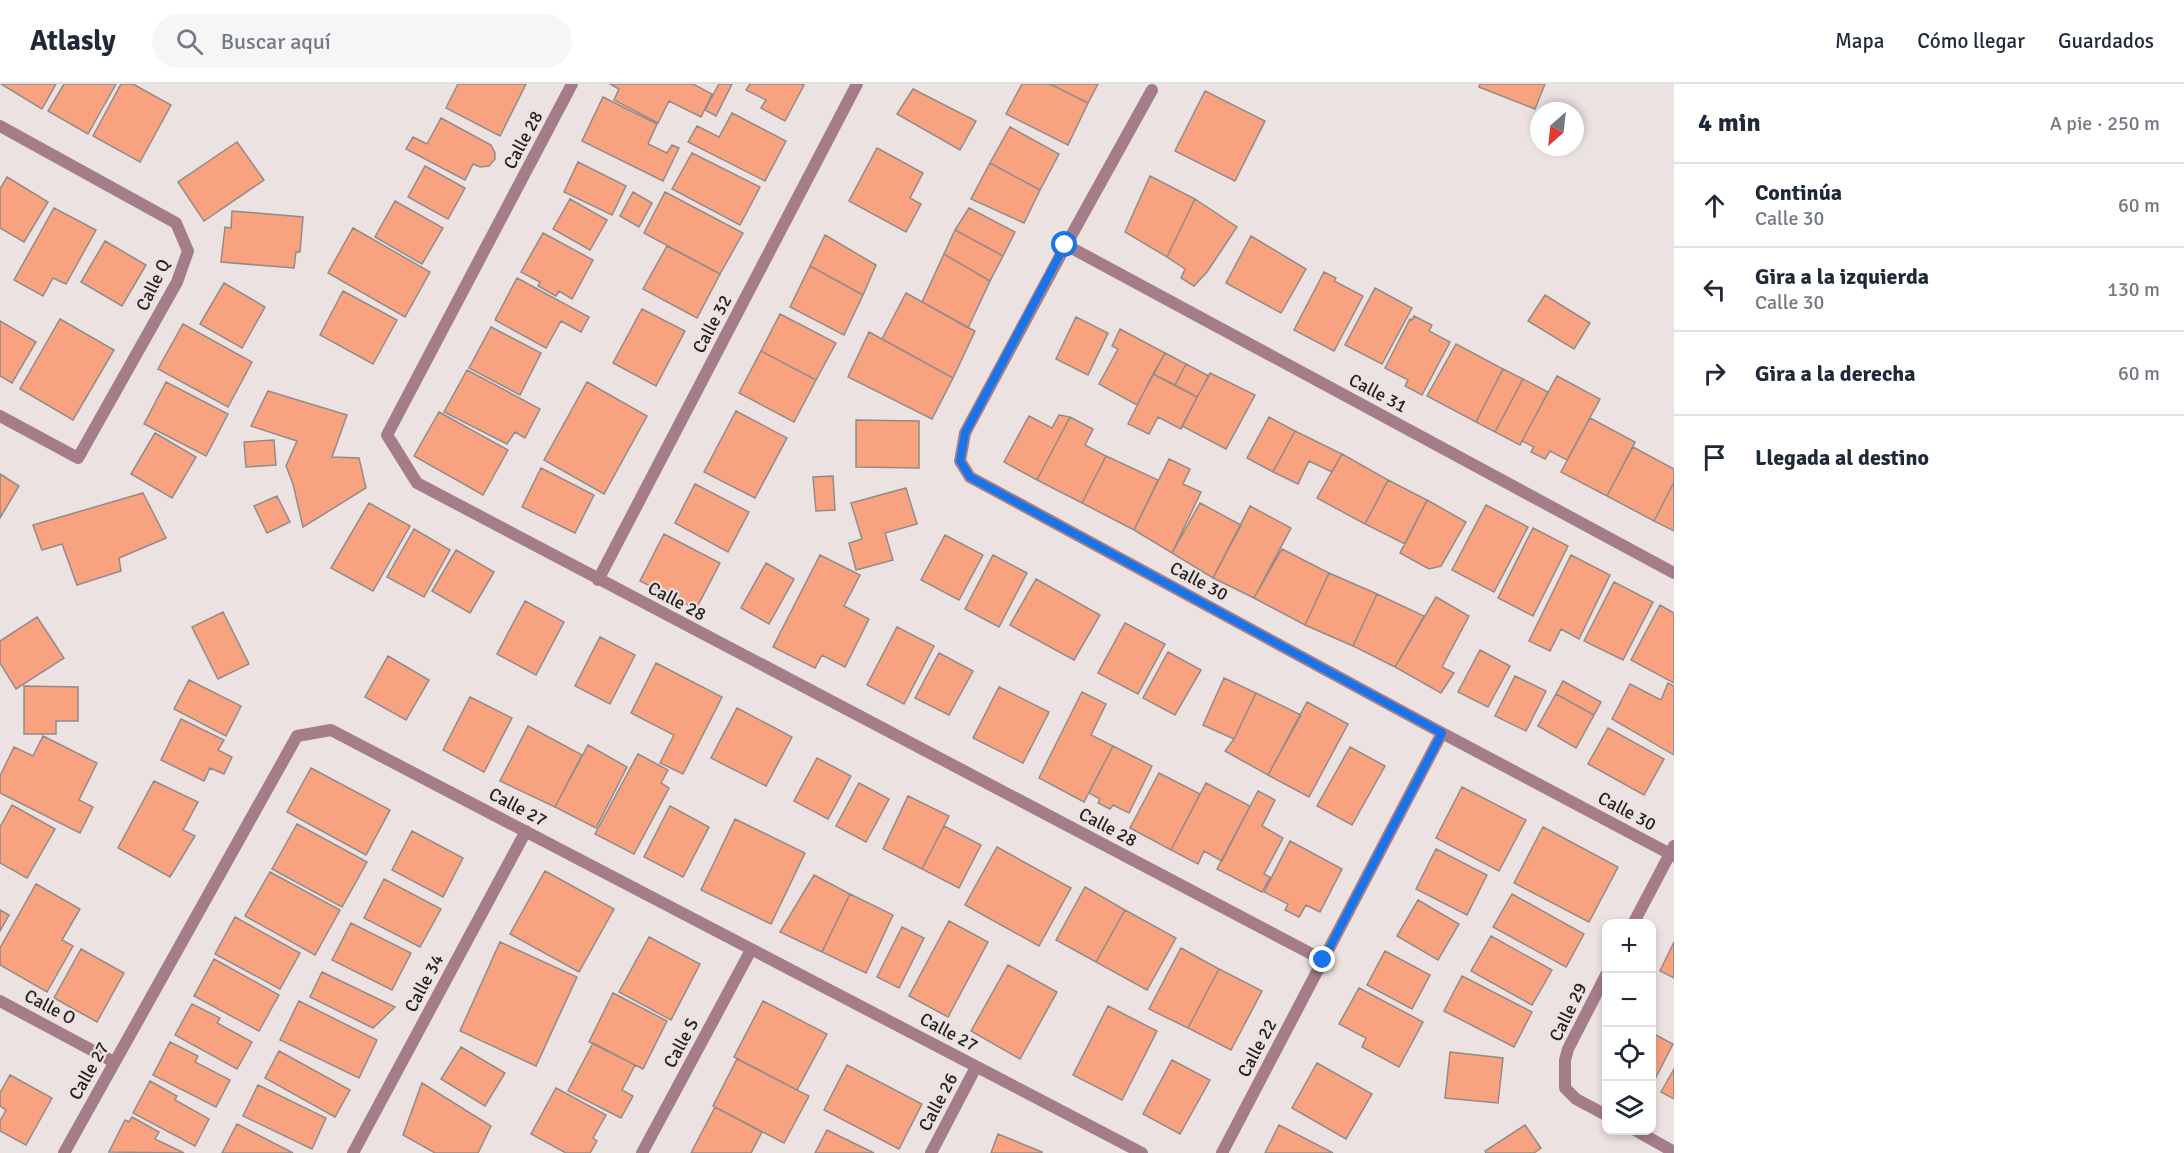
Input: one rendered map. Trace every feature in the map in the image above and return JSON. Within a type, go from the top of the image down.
[{"type":"street","name":"Calle 28","points":[[572,84],[387,435],[417,483],[1323,960]]},
{"type":"street","name":"Calle 32","points":[[598,580],[857,84]]},
{"type":"street","name":"Calle 30","points":[[1152,90],[1065,245],[965,433],[960,461],[970,477],[1442,733],[1673,852]]},
{"type":"street","name":"Calle Q","points":[[0,126],[176,223],[188,251],[177,282],[78,459],[0,416]]},
{"type":"street","name":"Calle 31","points":[[1065,245],[1674,573]]},
{"type":"street","name":"Calle 27","points":[[64,1153],[297,736],[331,730],[1142,1153]]},
{"type":"street","name":"Calle 22","points":[[1222,1153],[1442,733]]},
{"type":"street","name":"Calle 34","points":[[353,1153],[526,831]]},
{"type":"street","points":[[1636,919],[1673,852]]},
{"type":"street","name":"Calle S","points":[[642,1153],[751,950]]},
{"type":"street","name":"Calle 29","points":[[1602,983],[1568,1049],[1564,1076],[1565,1088],[1576,1099],[1602,1113]]},
{"type":"street","name":"Calle O","points":[[0,1001],[114,1062]]},
{"type":"street","name":"Calle 26","points":[[931,1153],[976,1067]]},
{"type":"street","points":[[1642,1135],[1674,1152]]},
{"type":"building","points":[[1,84],[56,84],[42,109]]},
{"type":"building","points":[[64,84],[116,84],[88,134],[48,111]]},
{"type":"building","points":[[121,84],[133,84],[171,105],[140,162],[93,136]]},
{"type":"building","points":[[458,84],[526,84],[500,136],[446,108]]},
{"type":"building","points":[[610,84],[693,84],[712,94],[701,117],[669,101],[658,123],[614,100],[619,89]]},
{"type":"building","points":[[719,84],[732,84],[716,116],[705,110]]},
{"type":"building","points":[[750,84],[804,85],[785,121],[761,108],[766,100],[746,90]]},
{"type":"building","points":[[1022,84],[1050,84],[1088,103],[1068,145],[1006,114]]},
{"type":"building","points":[[1050,84],[1098,84],[1088,103]]},
{"type":"building","points":[[1480,84],[1545,84],[1538,102],[1530,102],[1530,107],[1479,87]]},
{"type":"building","points":[[913,89],[976,121],[960,150],[897,114]]},
{"type":"building","points":[[1205,91],[1265,121],[1235,181],[1175,151]]},
{"type":"building","points":[[603,97],[657,124],[648,144],[667,153],[672,145],[679,148],[663,181],[582,141]]},
{"type":"building","points":[[732,113],[786,141],[765,181],[688,142],[697,126],[719,137]]},
{"type":"building","points":[[441,118],[491,145],[495,159],[489,166],[480,167],[473,164],[465,180],[406,149],[413,137],[427,144]]},
{"type":"building","points":[[1010,127],[1059,154],[1040,190],[990,163]]},
{"type":"building","points":[[237,142],[264,180],[204,221],[178,182]]},
{"type":"building","points":[[877,148],[923,173],[910,198],[921,204],[906,232],[849,201]]},
{"type":"building","points":[[692,153],[760,187],[740,225],[672,189]]},
{"type":"building","points":[[578,162],[626,186],[612,215],[564,192]]},
{"type":"building","points":[[990,163],[1040,190],[1024,223],[971,199]]},
{"type":"building","points":[[425,166],[465,188],[448,219],[408,197]]},
{"type":"building","points":[[1150,176],[1195,199],[1167,257],[1125,232]]},
{"type":"building","points":[[7,177],[48,202],[24,242],[0,228],[0,189]]},
{"type":"building","points":[[633,192],[652,203],[639,227],[620,216]]},
{"type":"building","points":[[665,192],[743,233],[720,274],[644,233]]},
{"type":"building","points":[[570,199],[607,220],[590,250],[553,229]]},
{"type":"building","points":[[1195,199],[1237,227],[1207,272],[1194,286],[1181,278],[1185,269],[1167,257]]},
{"type":"building","points":[[395,201],[443,228],[422,264],[375,237]]},
{"type":"building","points":[[54,208],[96,230],[66,284],[53,278],[43,296],[14,280]]},
{"type":"building","points":[[969,208],[1015,232],[1003,256],[955,230]]},
{"type":"building","points":[[232,211],[303,217],[300,252],[296,252],[294,268],[221,262],[225,227],[231,228]]},
{"type":"building","points":[[353,228],[430,272],[405,317],[328,273]]},
{"type":"building","points":[[955,230],[1003,256],[990,281],[944,254]]},
{"type":"building","points":[[543,233],[593,260],[572,299],[559,291],[556,296],[538,286],[540,282],[521,272]]},
{"type":"building","points":[[825,235],[876,265],[863,295],[810,266]]},
{"type":"building","points":[[1251,236],[1306,269],[1281,313],[1226,283]]},
{"type":"building","points":[[105,241],[146,265],[122,306],[81,282]]},
{"type":"building","points":[[667,246],[720,274],[697,318],[643,289]]},
{"type":"building","points":[[944,254],[990,281],[968,328],[922,302]]},
{"type":"building","points":[[810,266],[863,295],[844,335],[790,307]]},
{"type":"building","points":[[1324,272],[1336,278],[1334,281],[1363,296],[1334,351],[1294,330]]},
{"type":"building","points":[[517,278],[589,317],[581,332],[561,321],[546,348],[495,320]]},
{"type":"building","points":[[224,283],[265,307],[242,348],[200,324]]},
{"type":"building","points":[[1375,288],[1412,308],[1382,364],[1345,345]]},
{"type":"building","points":[[343,291],[397,320],[373,364],[320,335]]},
{"type":"building","points":[[906,293],[975,331],[953,378],[882,339]]},
{"type":"building","points":[[1545,295],[1590,323],[1574,349],[1528,321]]},
{"type":"building","points":[[642,309],[685,331],[656,386],[613,363]]},
{"type":"building","points":[[780,314],[836,343],[816,380],[761,351]]},
{"type":"building","points":[[1414,316],[1432,325],[1429,331],[1450,342],[1422,395],[1405,386],[1408,380],[1385,368],[1410,319],[1412,320]]},
{"type":"building","points":[[1076,317],[1108,333],[1088,375],[1056,359]]},
{"type":"building","points":[[60,319],[114,350],[73,420],[20,389]]},
{"type":"building","points":[[0,321],[36,342],[12,383],[0,376]]},
{"type":"building","points":[[183,324],[252,362],[228,407],[158,369]]},
{"type":"building","points":[[491,327],[541,353],[520,395],[469,368]]},
{"type":"building","points":[[1120,329],[1165,353],[1137,405],[1099,384],[1118,349],[1112,346]]},
{"type":"building","points":[[869,332],[953,378],[932,419],[848,377]]},
{"type":"building","points":[[1456,344],[1503,369],[1476,422],[1427,396]]},
{"type":"building","points":[[761,351],[816,380],[794,422],[739,393]]},
{"type":"building","points":[[1165,353],[1186,364],[1175,385],[1153,374]]},
{"type":"building","points":[[1186,364],[1209,376],[1197,397],[1175,385]]},
{"type":"building","points":[[1503,369],[1523,379],[1495,432],[1476,422]]},
{"type":"building","points":[[467,370],[540,409],[525,438],[515,432],[507,444],[444,412]]},
{"type":"building","points":[[1210,373],[1255,395],[1226,449],[1182,426]]},
{"type":"building","points":[[1153,374],[1197,397],[1181,429],[1158,417],[1149,434],[1128,424]]},
{"type":"building","points":[[1557,376],[1600,399],[1567,460],[1550,451],[1545,459],[1531,452],[1534,447],[1522,441]]},
{"type":"building","points":[[1523,379],[1548,392],[1520,445],[1495,432]]},
{"type":"building","points":[[166,382],[228,414],[206,456],[144,424]]},
{"type":"building","points":[[587,382],[647,416],[604,494],[544,460]]},
{"type":"building","points":[[268,391],[347,415],[332,457],[359,458],[366,488],[303,527],[293,484],[286,466],[297,441],[251,426]]},
{"type":"building","points":[[736,411],[787,438],[755,498],[704,472]]},
{"type":"building","points":[[439,412],[508,450],[483,495],[414,456]]},
{"type":"building","points":[[1059,415],[1070,417],[1037,480],[1004,462],[1029,416],[1052,428]]},
{"type":"building","points":[[1070,417],[1093,429],[1085,445],[1106,456],[1082,503],[1037,480]]},
{"type":"building","points":[[1269,417],[1295,431],[1273,472],[1247,458]]},
{"type":"building","points":[[1590,418],[1635,442],[1607,496],[1561,472]]},
{"type":"building","points":[[856,420],[919,421],[919,468],[856,467]]},
{"type":"building","points":[[1295,431],[1342,454],[1332,472],[1309,461],[1298,484],[1273,472]]},
{"type":"building","points":[[155,433],[196,457],[172,498],[131,474]]},
{"type":"building","points":[[274,440],[276,465],[246,467],[244,442]]},
{"type":"building","points":[[1633,447],[1674,469],[1674,482],[1654,521],[1607,496]]},
{"type":"building","points":[[1342,454],[1388,480],[1365,524],[1317,498]]},
{"type":"building","points":[[1106,456],[1158,480],[1134,530],[1082,503]]},
{"type":"building","points":[[1169,459],[1190,469],[1183,484],[1201,492],[1172,553],[1134,530]]},
{"type":"building","points":[[541,468],[594,495],[575,533],[522,507]]},
{"type":"building","points":[[0,474],[19,486],[0,518]]},
{"type":"building","points":[[833,476],[835,510],[816,511],[813,477]]},
{"type":"building","points":[[1388,480],[1427,500],[1405,544],[1365,524]]},
{"type":"building","points":[[1674,482],[1674,531],[1654,521]]},
{"type":"building","points":[[695,484],[749,512],[728,552],[675,523]]},
{"type":"building","points":[[906,488],[917,524],[885,533],[893,560],[856,570],[849,543],[862,539],[851,503]]},
{"type":"building","points":[[143,493],[166,538],[119,558],[121,571],[77,585],[62,544],[42,550],[33,525]]},
{"type":"building","points":[[277,496],[290,522],[267,533],[254,506]]},
{"type":"building","points":[[1427,500],[1466,522],[1441,566],[1429,569],[1400,553]]},
{"type":"building","points":[[369,503],[410,526],[373,591],[331,568]]},
{"type":"building","points":[[1200,503],[1241,525],[1213,578],[1172,553]]},
{"type":"building","points":[[1486,505],[1528,527],[1494,592],[1452,570]]},
{"type":"building","points":[[1250,506],[1291,528],[1254,598],[1213,578]]},
{"type":"building","points":[[1533,528],[1568,546],[1533,616],[1498,598]]},
{"type":"building","points":[[414,529],[450,550],[424,597],[387,577]]},
{"type":"building","points":[[664,534],[720,563],[696,609],[640,581]]},
{"type":"building","points":[[945,535],[983,555],[959,600],[921,580]]},
{"type":"building","points":[[1282,549],[1329,573],[1305,625],[1254,598]]},
{"type":"building","points":[[456,550],[494,572],[470,613],[432,591]]},
{"type":"building","points":[[820,555],[860,575],[844,606],[869,619],[845,667],[822,655],[815,668],[773,647]]},
{"type":"building","points":[[993,555],[1027,573],[999,627],[965,609]]},
{"type":"building","points":[[1571,555],[1610,575],[1579,639],[1561,629],[1550,651],[1529,641]]},
{"type":"building","points":[[766,563],[794,579],[769,624],[741,608]]},
{"type":"building","points":[[1329,573],[1377,594],[1353,646],[1305,625]]},
{"type":"building","points":[[1036,579],[1100,615],[1074,660],[1010,625]]},
{"type":"building","points":[[1614,582],[1653,602],[1623,660],[1584,641]]},
{"type":"building","points":[[1377,594],[1424,616],[1395,667],[1353,646]]},
{"type":"building","points":[[1436,597],[1469,616],[1442,667],[1454,673],[1441,693],[1395,667]]},
{"type":"building","points":[[525,601],[564,622],[536,675],[497,654]]},
{"type":"building","points":[[1660,605],[1674,613],[1674,683],[1631,660]]},
{"type":"building","points":[[223,612],[249,664],[218,679],[192,627]]},
{"type":"building","points":[[37,617],[64,658],[16,689],[0,663],[0,641]]},
{"type":"building","points":[[1125,623],[1165,644],[1138,694],[1098,673]]},
{"type":"building","points":[[897,627],[934,646],[904,704],[867,685]]},
{"type":"building","points":[[600,637],[635,655],[610,704],[575,686]]},
{"type":"building","points":[[1480,650],[1510,666],[1488,707],[1458,692]]},
{"type":"building","points":[[1168,652],[1201,670],[1175,715],[1143,698]]},
{"type":"building","points":[[939,653],[973,671],[949,715],[915,698]]},
{"type":"building","points":[[388,656],[429,680],[406,720],[365,697]]},
{"type":"building","points":[[656,663],[722,697],[683,774],[660,763],[674,735],[631,713]]},
{"type":"building","points":[[1515,676],[1546,691],[1526,731],[1495,716]]},
{"type":"building","points":[[1224,678],[1256,693],[1234,739],[1203,725]]},
{"type":"building","points":[[189,680],[241,706],[226,736],[174,709]]},
{"type":"building","points":[[1563,681],[1601,702],[1594,715],[1556,694]]},
{"type":"building","points":[[1668,683],[1674,686],[1674,755],[1612,719],[1630,684],[1661,700]]},
{"type":"building","points":[[24,686],[78,687],[78,721],[56,721],[56,734],[24,734]]},
{"type":"building","points":[[999,687],[1049,712],[1023,763],[973,738]]},
{"type":"building","points":[[1082,692],[1106,704],[1091,735],[1113,746],[1084,802],[1039,778]]},
{"type":"building","points":[[1256,693],[1301,715],[1268,775],[1225,751],[1234,739]]},
{"type":"building","points":[[1556,694],[1594,715],[1576,748],[1538,726]]},
{"type":"building","points":[[470,697],[512,718],[484,772],[443,750]]},
{"type":"building","points":[[1307,702],[1348,724],[1309,797],[1268,775]]},
{"type":"building","points":[[737,708],[792,737],[766,786],[711,758]]},
{"type":"building","points":[[181,719],[224,740],[218,750],[232,757],[224,774],[210,768],[204,781],[161,760]]},
{"type":"building","points":[[528,726],[582,755],[555,807],[500,781]]},
{"type":"building","points":[[1608,728],[1664,759],[1644,795],[1588,764]]},
{"type":"building","points":[[43,736],[97,763],[79,800],[93,807],[80,833],[0,793],[0,776],[14,747],[33,756]]},
{"type":"building","points":[[588,745],[627,767],[596,828],[555,807]]},
{"type":"building","points":[[1113,746],[1152,766],[1129,813],[1113,805],[1110,809],[1098,803],[1100,799],[1089,793]]},
{"type":"building","points":[[1350,747],[1385,766],[1352,825],[1317,806]]},
{"type":"building","points":[[638,754],[668,770],[661,783],[669,788],[634,854],[595,834]]},
{"type":"building","points":[[817,758],[851,776],[828,819],[794,801]]},
{"type":"building","points":[[311,768],[390,810],[366,855],[287,812]]},
{"type":"building","points":[[1159,773],[1200,794],[1171,850],[1130,828]]},
{"type":"building","points":[[154,781],[198,802],[183,830],[195,836],[170,877],[118,848]]},
{"type":"building","points":[[859,783],[889,799],[866,842],[836,826]]},
{"type":"building","points":[[1206,783],[1250,806],[1222,861],[1204,851],[1198,864],[1171,850]]},
{"type":"building","points":[[1462,787],[1526,820],[1499,871],[1436,838]]},
{"type":"building","points":[[1258,791],[1275,800],[1262,826],[1283,838],[1264,874],[1270,877],[1262,892],[1217,869]]},
{"type":"building","points":[[908,796],[949,816],[922,869],[883,849]]},
{"type":"building","points":[[12,805],[55,829],[27,878],[0,863],[0,827]]},
{"type":"building","points":[[670,806],[709,827],[683,877],[644,857]]},
{"type":"building","points":[[735,819],[805,853],[771,924],[701,890]]},
{"type":"building","points":[[297,824],[367,862],[342,907],[272,869]]},
{"type":"building","points":[[944,826],[981,845],[959,888],[922,869]]},
{"type":"building","points":[[1543,827],[1618,867],[1589,922],[1514,883]]},
{"type":"building","points":[[412,831],[463,858],[443,897],[392,870]]},
{"type":"building","points":[[1290,841],[1342,869],[1320,912],[1306,905],[1299,917],[1285,910],[1288,904],[1264,892]]},
{"type":"building","points":[[997,847],[1071,888],[1039,946],[965,905]]},
{"type":"building","points":[[1436,849],[1487,875],[1467,915],[1416,889]]},
{"type":"building","points":[[545,871],[614,909],[579,972],[510,934]]},
{"type":"building","points":[[270,872],[340,910],[315,955],[245,916]]},
{"type":"building","points":[[814,875],[850,894],[822,952],[780,932]]},
{"type":"building","points":[[384,879],[441,909],[420,947],[364,918]]},
{"type":"building","points":[[36,884],[80,909],[62,940],[73,946],[47,992],[0,965],[0,948]]},
{"type":"building","points":[[1085,887],[1125,910],[1096,962],[1056,940]]},
{"type":"building","points":[[850,894],[893,915],[866,973],[822,952]]},
{"type":"building","points":[[1512,894],[1584,934],[1566,967],[1493,927]]},
{"type":"building","points":[[1418,900],[1459,924],[1438,960],[1397,936]]},
{"type":"building","points":[[0,910],[9,915],[0,931]]},
{"type":"building","points":[[1125,910],[1176,938],[1147,990],[1096,962]]},
{"type":"building","points":[[235,917],[300,953],[280,989],[215,954]]},
{"type":"building","points":[[949,921],[988,942],[948,1017],[909,996]]},
{"type":"building","points":[[351,923],[411,953],[392,990],[332,960]]},
{"type":"building","points":[[902,927],[924,938],[899,988],[877,977]]},
{"type":"building","points":[[1491,936],[1552,970],[1532,1005],[1471,971]]},
{"type":"building","points":[[649,937],[700,964],[671,1020],[619,992]]},
{"type":"building","points":[[500,942],[577,977],[536,1066],[460,1031]]},
{"type":"building","points":[[1674,942],[1674,978],[1660,971]]},
{"type":"building","points":[[1181,948],[1219,969],[1188,1028],[1149,1009]]},
{"type":"building","points":[[81,949],[124,973],[97,1022],[54,998]]},
{"type":"building","points":[[1385,951],[1430,975],[1412,1009],[1367,985]]},
{"type":"building","points":[[214,959],[279,995],[259,1031],[194,996]]},
{"type":"building","points":[[1008,965],[1057,992],[1020,1059],[971,1031]]},
{"type":"building","points":[[1219,969],[1262,991],[1231,1050],[1188,1028]]},
{"type":"building","points":[[322,972],[395,1007],[373,1028],[310,997]]},
{"type":"building","points":[[1462,976],[1532,1012],[1514,1047],[1444,1011]]},
{"type":"building","points":[[1359,988],[1423,1022],[1399,1067],[1362,1047],[1366,1038],[1339,1024]]},
{"type":"building","points":[[613,993],[667,1021],[643,1069],[589,1042]]},
{"type":"building","points":[[299,1001],[377,1040],[359,1078],[280,1040]]},
{"type":"building","points":[[763,1001],[827,1034],[797,1090],[734,1057]]},
{"type":"building","points":[[192,1004],[220,1018],[217,1023],[252,1042],[237,1069],[175,1035]]},
{"type":"building","points":[[1108,1006],[1157,1031],[1122,1100],[1073,1075]]},
{"type":"building","points":[[1656,1035],[1673,1044],[1656,1077]]},
{"type":"building","points":[[170,1042],[198,1056],[195,1062],[230,1080],[216,1107],[153,1075]]},
{"type":"building","points":[[593,1043],[635,1065],[622,1090],[633,1096],[621,1118],[568,1091]]},
{"type":"building","points":[[461,1047],[505,1073],[485,1106],[441,1079]]},
{"type":"building","points":[[279,1051],[350,1090],[335,1117],[265,1078]]},
{"type":"building","points":[[1450,1052],[1503,1058],[1498,1103],[1445,1098]]},
{"type":"building","points":[[737,1059],[809,1096],[784,1143],[713,1106]]},
{"type":"building","points":[[1172,1060],[1210,1080],[1180,1134],[1143,1114]]},
{"type":"building","points":[[1317,1063],[1372,1094],[1346,1139],[1292,1108]]},
{"type":"building","points":[[847,1065],[922,1104],[899,1149],[824,1110]]},
{"type":"building","points":[[1674,1069],[1674,1099],[1661,1092]]},
{"type":"building","points":[[10,1075],[52,1098],[26,1145],[0,1131],[0,1121],[6,1110],[0,1106],[0,1093]]},
{"type":"building","points":[[150,1081],[177,1096],[175,1100],[209,1119],[195,1146],[133,1113]]},
{"type":"building","points":[[422,1083],[491,1126],[478,1153],[435,1153],[403,1135]]},
{"type":"building","points":[[258,1085],[326,1118],[312,1149],[243,1116]]},
{"type":"building","points":[[556,1088],[606,1115],[593,1138],[597,1141],[590,1153],[566,1153],[531,1134]]},
{"type":"building","points":[[715,1107],[762,1132],[751,1153],[691,1153]]},
{"type":"building","points":[[132,1117],[159,1132],[155,1139],[184,1153],[109,1152],[125,1120],[129,1122]]},
{"type":"building","points":[[237,1124],[293,1153],[222,1153]]},
{"type":"building","points":[[1279,1125],[1333,1153],[1265,1153]]},
{"type":"building","points":[[1525,1125],[1541,1148],[1534,1153],[1486,1153],[1485,1151]]},
{"type":"building","points":[[827,1130],[874,1153],[815,1153]]},
{"type":"building","points":[[998,1134],[1042,1152],[1042,1153],[991,1153]]},
{"type":"route","points":[[1065,245],[965,433],[960,461],[970,477],[1442,733],[1323,960]]}]
